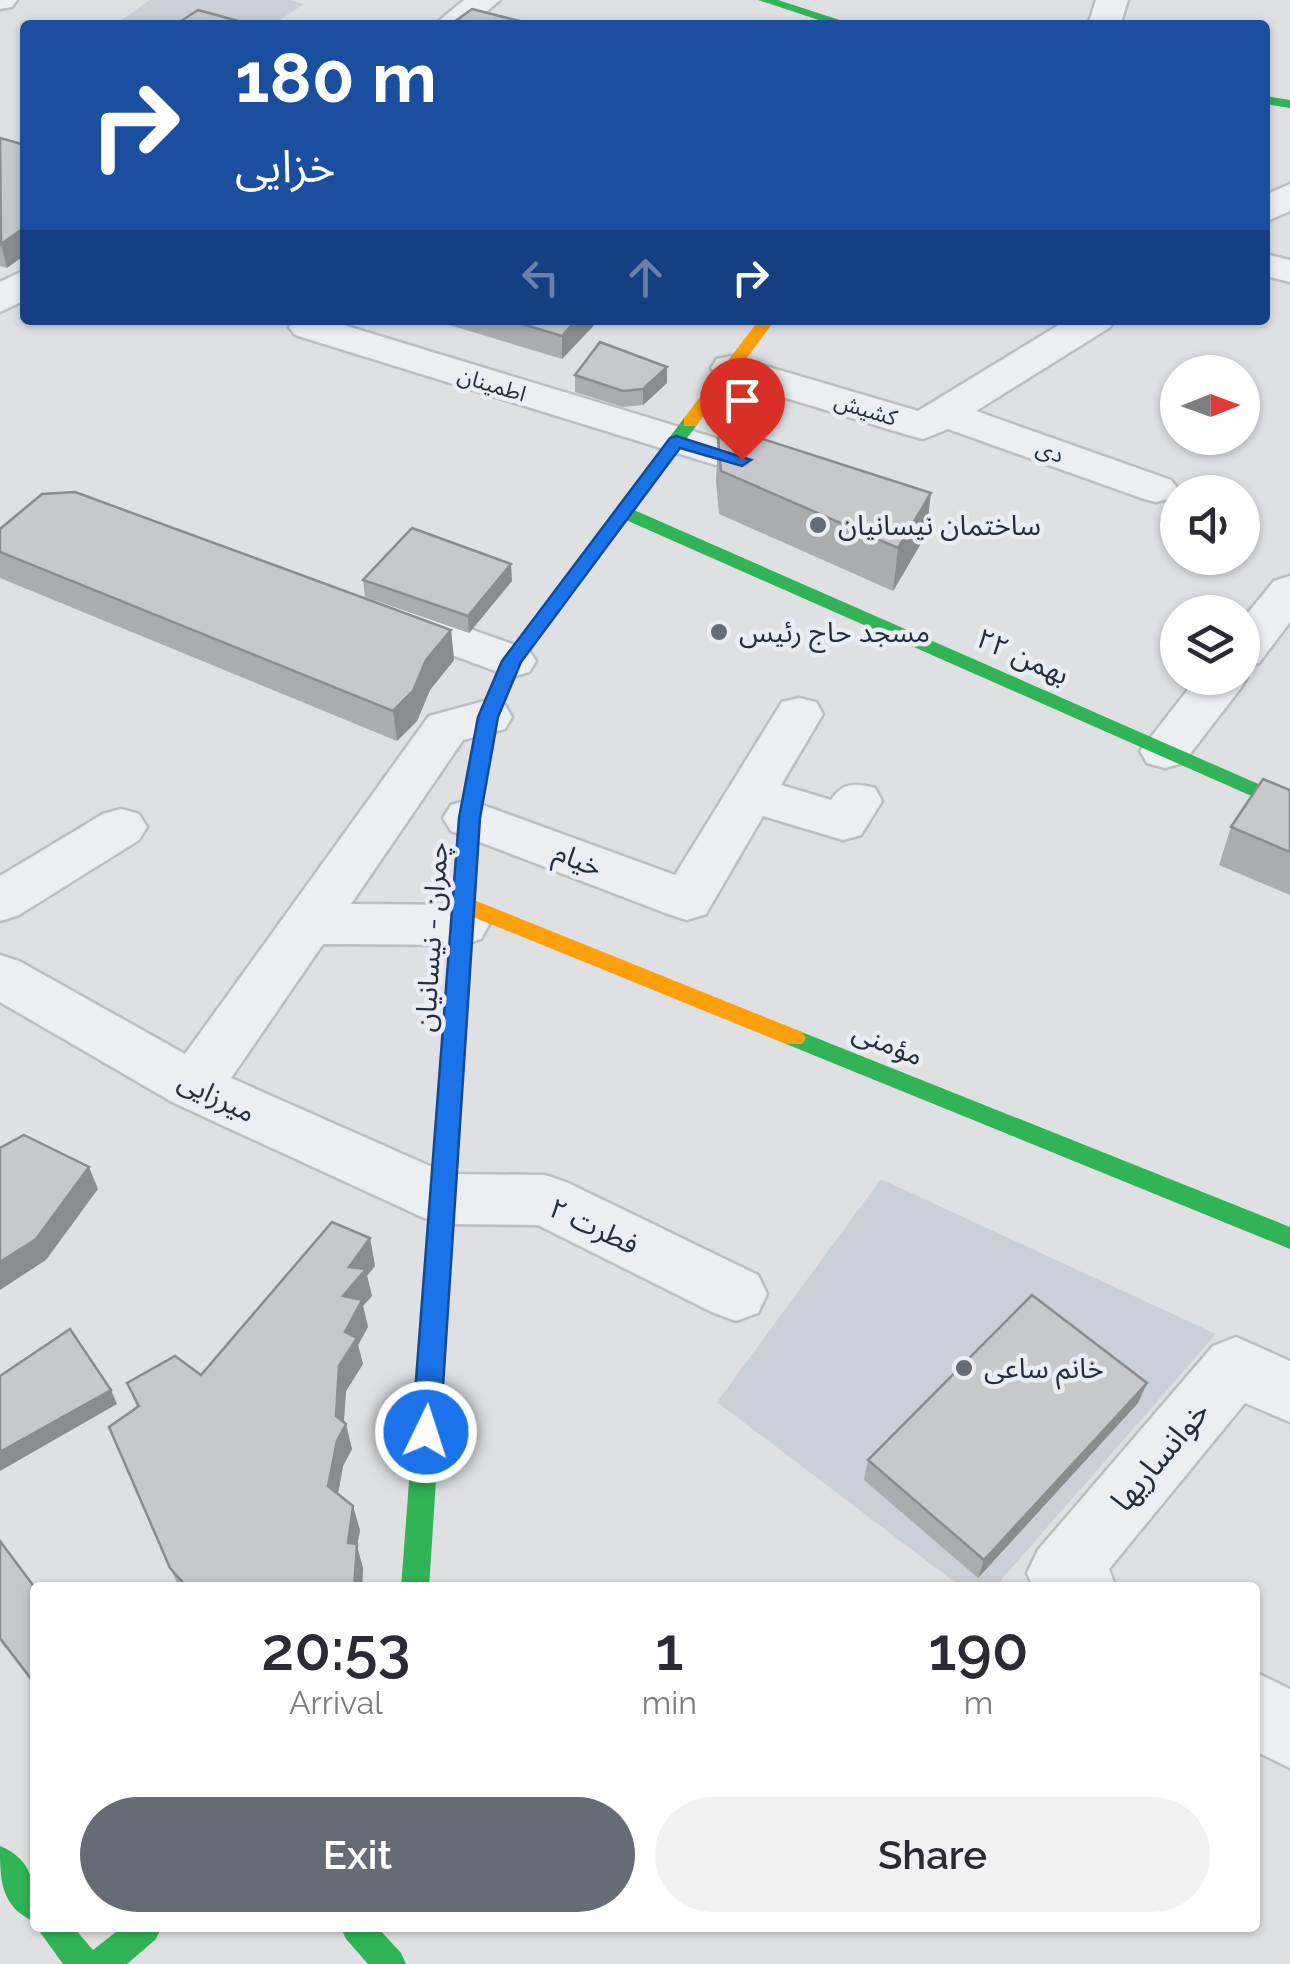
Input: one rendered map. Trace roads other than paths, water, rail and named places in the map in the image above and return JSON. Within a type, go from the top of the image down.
[{"type":"street","points":[[764,0],[831,20]]},
{"type":"street","points":[[466,13],[491,20]]},
{"type":"street","name":"چمران - نیسانیان","points":[[415,1582],[470,818],[488,717],[512,661],[762,325]]},
{"type":"street","name":"کشیش","points":[[731,368],[923,426],[1087,325]]},
{"type":"street","name":"اطمینان","points":[[309,327],[819,482]]},
{"type":"street","name":"دی","points":[[943,413],[1156,489]]},
{"type":"street","name":"۲۲ بهمن","points":[[623,512],[1290,806]]},
{"type":"street","points":[[1260,629],[1290,590]]},
{"type":"street","points":[[352,602],[512,661]]},
{"type":"street","points":[[1165,751],[1209,695]]},
{"type":"street","points":[[799,714],[751,794],[843,822],[857,800]]},
{"type":"street","points":[[194,1087],[446,728],[488,717]]},
{"type":"street","name":"خیام","points":[[470,818],[687,900],[751,794]]},
{"type":"street","points":[[0,901],[121,827]]},
{"type":"street","points":[[308,924],[463,915]]},
{"type":"street","name":"مؤمنی","points":[[463,915],[1290,1238]]},
{"type":"street","name":"میرزایی","points":[[0,976],[194,1087],[442,1199]]},
{"type":"street","name":"فطرت ۲","points":[[442,1199],[545,1200],[736,1294]]},
{"type":"street","name":"خوانساریها","points":[[1074,1582],[1062,1573],[1236,1366],[1290,1393]]},
{"type":"street","points":[[1260,1711],[1290,1732]]},
{"type":"street","points":[[0,1862],[30,1900]]},
{"type":"street","points":[[56,1932],[84,1964]]},
{"type":"street","points":[[102,1964],[140,1932]]},
{"type":"street","points":[[361,1932],[390,1964]]},
{"type":"place","name":"ساختمان نیسانیان","points":[[818,525]]},
{"type":"place","name":"مسجد حاج رئیس","points":[[719,632]]},
{"type":"place","name":"خانم ساعی","points":[[964,1368]]}]
